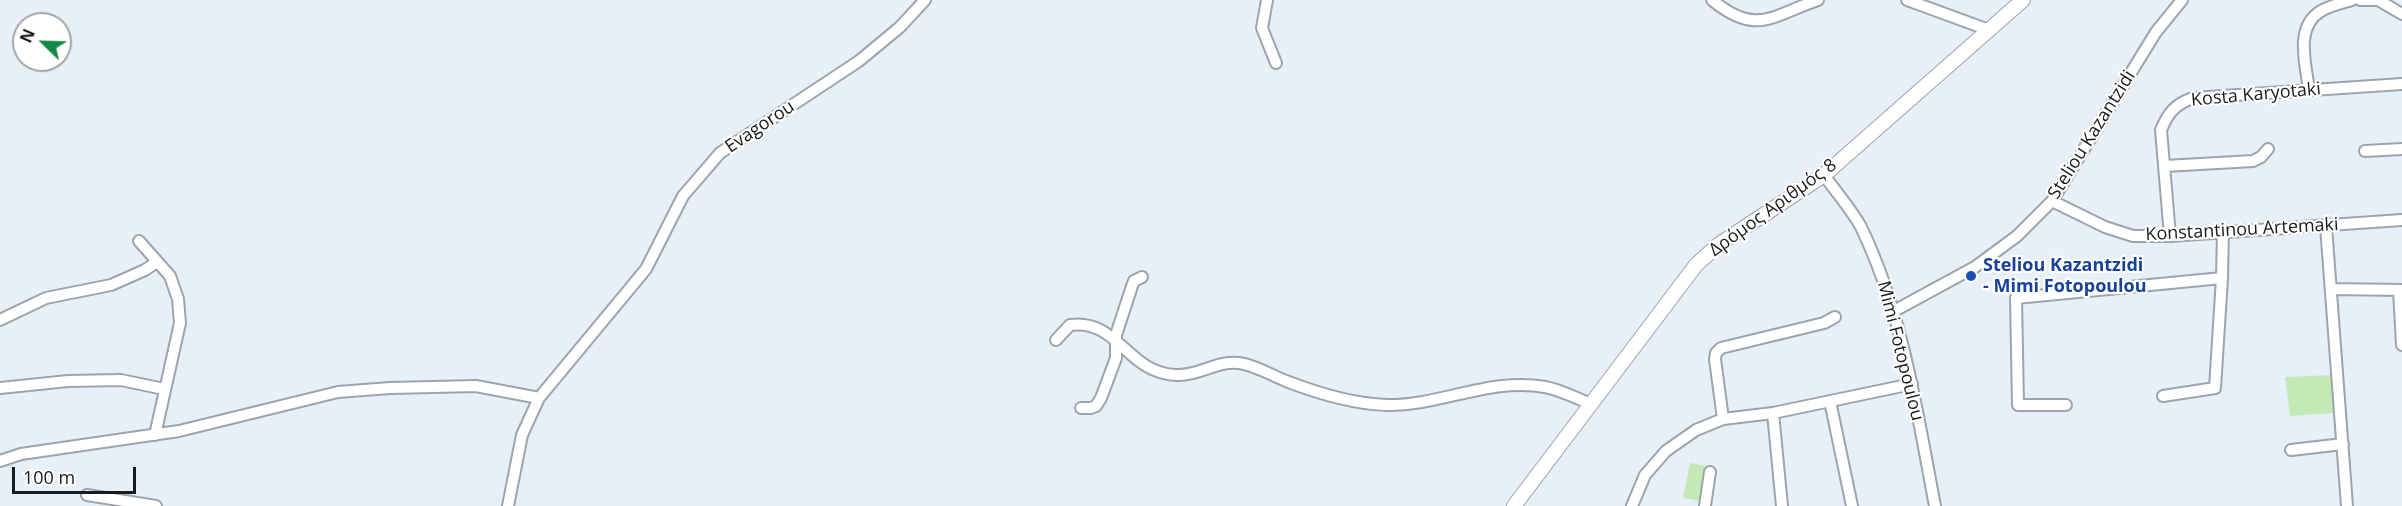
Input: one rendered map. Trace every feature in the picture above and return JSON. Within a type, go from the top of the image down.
[{"type":"street","name":"Evagorou","points":[[508,506],[522,435],[539,398],[646,269],[683,196],[720,153],[859,62],[900,27],[925,0]]},
{"type":"street","points":[[1267,0],[1262,28],[1276,63]]},
{"type":"street","points":[[1712,0],[1734,15],[1759,21],[1770,20],[1818,0]]},
{"type":"street","points":[[1907,0],[1989,30]]},
{"type":"street","name":"Δρόμος Αριθμός 8","points":[[1514,506],[1696,265],[1718,245],[1824,175],[2023,0]]},
{"type":"street","points":[[2309,90],[2303,45],[2307,25],[2320,11],[2352,0]]},
{"type":"street","points":[[2360,0],[2378,0],[2402,15]]},
{"type":"street","name":"Steliou Kazantzidi","points":[[1894,312],[1975,267],[2017,236],[2052,201],[2156,32],[2179,1]]},
{"type":"street","name":"Kosta Karyotaki","points":[[2170,236],[2161,130],[2167,115],[2179,103],[2193,98],[2402,84]]},
{"type":"street","points":[[2165,165],[2253,161],[2261,157],[2268,149]]},
{"type":"street","points":[[2366,150],[2402,149]]},
{"type":"street","name":"Mimi Fotopoulou","points":[[1824,175],[1859,225],[1879,269],[1894,312],[1912,384],[1935,506]]},
{"type":"street","name":"Konstantinou Artemaki","points":[[2052,201],[2105,227],[2133,236],[2170,236],[2402,220]]},
{"type":"street","points":[[2326,226],[2348,506]]},
{"type":"street","points":[[2163,396],[2215,388],[2223,232]]},
{"type":"street","points":[[139,241],[170,276],[178,299],[180,323],[155,435]]},
{"type":"street","points":[[0,320],[46,298],[111,285],[157,262]]},
{"type":"street","points":[[1081,408],[1096,406],[1101,398],[1116,358],[1116,340],[1132,286],[1134,281],[1142,277]]},
{"type":"street","points":[[2066,405],[2019,405],[2016,298],[2222,278]]},
{"type":"street","points":[[2332,289],[2400,290],[2402,345]]},
{"type":"street","points":[[1723,419],[1715,359],[1716,353],[1721,348],[1824,323],[1835,317]]},
{"type":"street","points":[[1056,340],[1070,325],[1077,324],[1107,332],[1133,359],[1162,373],[1190,374],[1219,365],[1237,363],[1319,392],[1369,404],[1404,404],[1501,386],[1530,385],[1554,389],[1592,404]]},
{"type":"street","points":[[0,388],[68,381],[121,380],[164,389]]},
{"type":"street","points":[[1632,506],[1645,475],[1666,450],[1696,430],[1723,419],[1773,413],[1912,384]]},
{"type":"street","points":[[0,461],[21,454],[155,435],[338,392],[476,386],[539,398]]},
{"type":"street","points":[[1830,401],[1852,506]]},
{"type":"street","points":[[1773,413],[1782,506]]},
{"type":"street","points":[[2291,450],[2343,444]]},
{"type":"street","points":[[1705,506],[1710,472]]},
{"type":"street","points":[[87,495],[156,506]]},
{"type":"green space","points":[[2332,375],[2334,413],[2290,416],[2285,377]]},
{"type":"green space","points":[[1690,463],[1708,466],[1701,501],[1683,498]]},
{"type":"place","name":"Steliou Kazantzidi - Mimi Fotopoulou","points":[[1971,276]]}]
